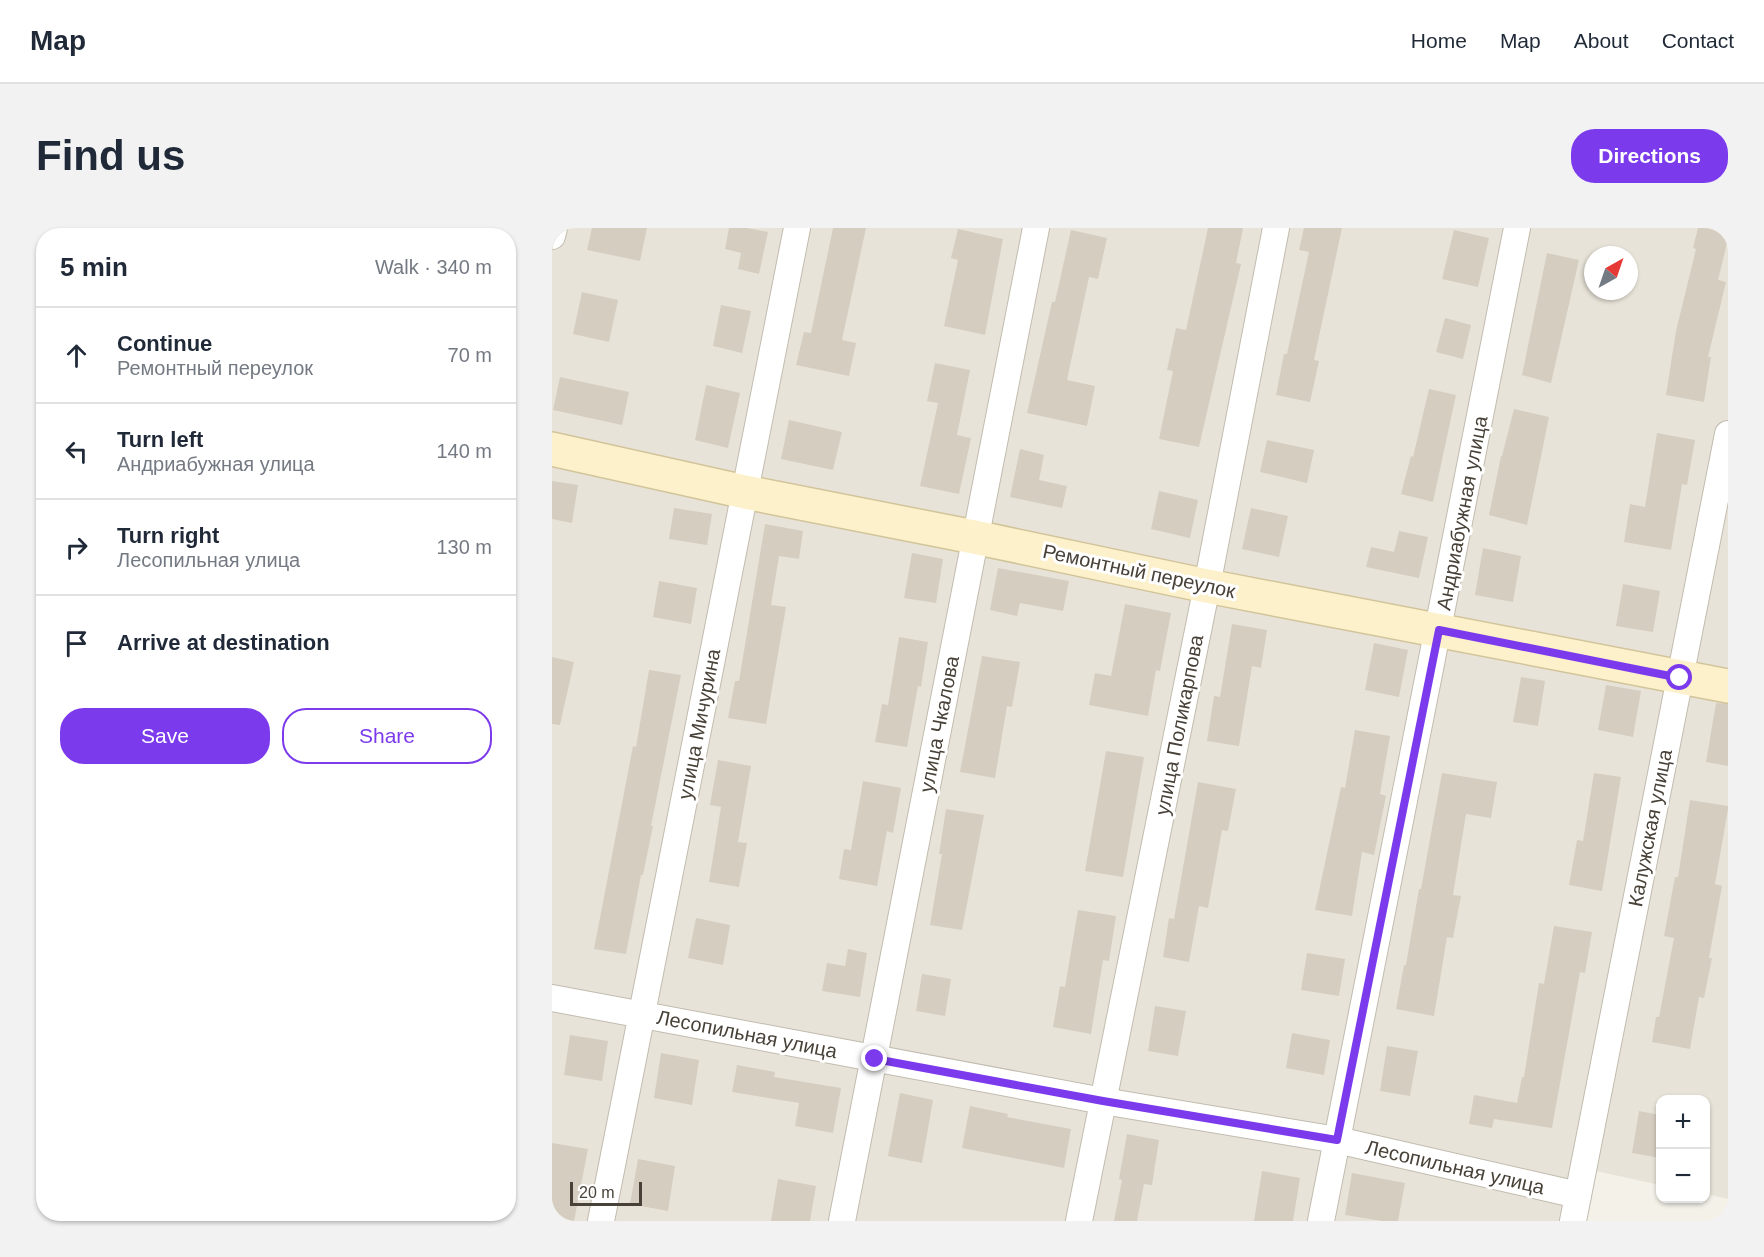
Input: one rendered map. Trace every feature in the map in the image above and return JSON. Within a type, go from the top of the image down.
[{"type":"main road","name":"Ремонтный переулок","points":[[552,449],[745,492],[1207,586],[1728,686]]},
{"type":"street","points":[[552,236],[554,228]]},
{"type":"street","name":"улица Мичурина","points":[[601,1221],[797,228]]},
{"type":"street","name":"улица Чкалова","points":[[842,1221],[1036,228]]},
{"type":"street","name":"улица Поликарпова","points":[[1079,1221],[1207,586],[1276,228]]},
{"type":"street","name":"Андриабужная улица","points":[[1321,1221],[1517,228]]},
{"type":"street","name":"Калужская улица","points":[[1573,1221],[1728,434]]},
{"type":"street","name":"Лесопильная улица","points":[[552,998],[1103,1101],[1337,1140],[1578,1195]]},
{"type":"shaded area","points":[[552,228],[1728,228],[1728,1199],[1710,1195],[1710,1095],[1656,1095],[1656,1184],[1596,1171],[1585,1221],[552,1221]]},
{"type":"building","points":[[592,228],[647,228],[640,261],[587,250]]},
{"type":"building","points":[[729,228],[747,228],[768,232],[759,274],[738,269],[741,253],[725,249]]},
{"type":"building","points":[[833,228],[866,228],[842,340],[856,343],[849,376],[796,365],[804,332],[811,333]]},
{"type":"building","points":[[1208,228],[1243,228],[1236,263],[1241,264],[1199,447],[1159,439],[1173,371],[1167,370],[1176,328],[1186,330]]},
{"type":"building","points":[[1304,228],[1342,228],[1314,360],[1319,361],[1310,402],[1276,395],[1309,252],[1299,250]]},
{"type":"building","points":[[1698,228],[1728,228],[1728,239],[1718,280],[1726,282],[1708,357],[1711,357],[1704,402],[1666,395],[1676,331],[1696,249],[1693,248]]},
{"type":"building","points":[[958,229],[1003,239],[985,335],[944,326],[958,260],[951,258]]},
{"type":"building","points":[[1071,230],[1107,238],[1098,279],[1089,277],[1067,380],[1095,386],[1087,426],[1027,413]]},
{"type":"building","points":[[1454,230],[1489,238],[1478,287],[1442,279]]},
{"type":"building","points":[[1547,253],[1579,260],[1551,383],[1522,375]]},
{"type":"building","points":[[582,292],[618,300],[609,342],[573,334]]},
{"type":"building","points":[[721,305],[751,311],[742,353],[713,346]]},
{"type":"building","points":[[1445,318],[1471,325],[1463,359],[1436,352]]},
{"type":"building","points":[[935,363],[970,370],[957,435],[971,438],[959,494],[920,486],[938,403],[927,401]]},
{"type":"building","points":[[560,377],[629,392],[622,425],[553,410]]},
{"type":"building","points":[[706,385],[740,393],[728,448],[695,440]]},
{"type":"building","points":[[1429,389],[1456,395],[1433,502],[1401,494],[1411,456],[1413,457]]},
{"type":"building","points":[[1514,409],[1549,417],[1527,525],[1489,515],[1501,456]]},
{"type":"building","points":[[789,420],[842,432],[833,470],[781,459]]},
{"type":"building","points":[[1657,433],[1695,440],[1687,485],[1682,484],[1671,550],[1624,542],[1630,504],[1645,507]]},
{"type":"building","points":[[1267,440],[1314,450],[1307,483],[1260,472]]},
{"type":"building","points":[[1020,449],[1044,455],[1039,480],[1067,486],[1062,508],[1010,497]]},
{"type":"building","points":[[552,481],[578,485],[572,523],[552,519]]},
{"type":"building","points":[[1159,491],[1198,500],[1190,538],[1151,529]]},
{"type":"building","points":[[674,508],[712,514],[707,545],[669,539]]},
{"type":"building","points":[[1251,508],[1288,516],[1279,557],[1242,549]]},
{"type":"building","points":[[765,524],[803,531],[799,559],[779,556],[771,605],[786,607],[766,724],[728,718],[735,681],[739,681]]},
{"type":"building","points":[[1399,531],[1428,537],[1419,578],[1366,567],[1371,547],[1394,552]]},
{"type":"building","points":[[1483,548],[1521,556],[1513,602],[1475,595]]},
{"type":"building","points":[[912,553],[943,559],[936,603],[904,598]]},
{"type":"building","points":[[998,568],[1069,581],[1063,611],[1020,603],[1017,616],[990,610]]},
{"type":"building","points":[[659,581],[697,588],[691,624],[653,617]]},
{"type":"building","points":[[1623,584],[1660,591],[1653,632],[1616,626]]},
{"type":"building","points":[[1125,604],[1171,613],[1160,671],[1156,670],[1148,716],[1089,705],[1095,673],[1111,676]]},
{"type":"building","points":[[1232,624],[1267,630],[1261,668],[1252,666],[1239,746],[1207,741],[1214,696],[1220,697]]},
{"type":"building","points":[[899,637],[928,642],[921,687],[918,686],[907,747],[875,742],[882,704],[888,705]]},
{"type":"building","points":[[1374,643],[1408,650],[1399,697],[1365,690]]},
{"type":"building","points":[[982,656],[1020,662],[1012,707],[1007,706],[995,778],[960,772]]},
{"type":"building","points":[[552,657],[574,662],[560,725],[552,724]]},
{"type":"building","points":[[649,670],[681,675],[626,954],[594,949],[633,746],[636,747]]},
{"type":"building","points":[[1521,677],[1545,681],[1538,726],[1513,722]]},
{"type":"building","points":[[1606,685],[1641,691],[1633,737],[1598,730]]},
{"type":"building","points":[[1716,703],[1728,704],[1728,766],[1706,762]]},
{"type":"building","points":[[1355,730],[1390,736],[1380,794],[1386,796],[1374,855],[1362,852],[1352,916],[1315,910],[1341,787],[1345,788]]},
{"type":"building","points":[[1106,751],[1144,757],[1123,877],[1085,871]]},
{"type":"building","points":[[718,760],[751,766],[738,842],[747,843],[739,887],[709,882],[721,807],[710,805]]},
{"type":"building","points":[[1442,773],[1497,782],[1491,818],[1466,814],[1453,895],[1461,896],[1453,938],[1447,937],[1434,1016],[1396,1009]]},
{"type":"building","points":[[1594,773],[1621,777],[1602,891],[1569,885],[1577,840],[1583,841]]},
{"type":"building","points":[[863,781],[901,788],[893,833],[887,831],[877,886],[839,879],[844,849],[851,850]]},
{"type":"building","points":[[1198,782],[1236,789],[1228,831],[1222,830],[1208,908],[1199,906],[1189,962],[1163,957],[1169,918],[1174,919]]},
{"type":"building","points":[[1690,800],[1728,806],[1728,809],[1715,884],[1722,886],[1709,958],[1712,958],[1704,998],[1699,997],[1690,1049],[1652,1042],[1674,938],[1664,936],[1675,877],[1678,877]]},
{"type":"building","points":[[946,809],[984,815],[962,930],[930,925],[942,854],[939,854]]},
{"type":"building","points":[[1078,910],[1116,916],[1109,961],[1103,960],[1091,1034],[1053,1027],[1060,986],[1065,987]]},
{"type":"building","points":[[696,918],[730,925],[723,965],[688,958]]},
{"type":"building","points":[[1554,926],[1592,932],[1585,973],[1580,972],[1552,1128],[1494,1119],[1492,1128],[1469,1124],[1474,1095],[1517,1103],[1522,1077],[1524,1077],[1539,983],[1544,984]]},
{"type":"building","points":[[848,949],[867,953],[860,997],[822,991],[827,963],[845,966]]},
{"type":"building","points":[[1307,953],[1345,959],[1339,996],[1301,990]]},
{"type":"building","points":[[922,974],[951,979],[945,1016],[916,1011]]},
{"type":"building","points":[[1155,1006],[1186,1011],[1178,1056],[1148,1051]]},
{"type":"building","points":[[1292,1033],[1330,1040],[1324,1075],[1286,1068]]},
{"type":"building","points":[[570,1035],[608,1041],[602,1081],[564,1075]]},
{"type":"building","points":[[1387,1046],[1418,1051],[1410,1096],[1380,1091]]},
{"type":"building","points":[[661,1053],[699,1060],[692,1105],[654,1098]]},
{"type":"building","points":[[737,1065],[775,1072],[774,1077],[841,1088],[833,1133],[795,1126],[799,1103],[732,1092]]},
{"type":"building","points":[[900,1093],[933,1100],[922,1163],[888,1156]]},
{"type":"building","points":[[970,1106],[1008,1114],[1007,1117],[1071,1129],[1064,1168],[962,1148]]},
{"type":"building","points":[[1639,1111],[1656,1114],[1656,1157],[1632,1153]]},
{"type":"building","points":[[1127,1134],[1159,1140],[1152,1185],[1144,1184],[1137,1221],[1114,1221],[1122,1180],[1119,1179]]},
{"type":"building","points":[[552,1143],[588,1149],[574,1221],[552,1221]]},
{"type":"building","points":[[638,1159],[675,1166],[668,1211],[630,1204]]},
{"type":"building","points":[[1262,1171],[1300,1178],[1293,1221],[1254,1221]]},
{"type":"building","points":[[1352,1173],[1405,1183],[1398,1221],[1345,1215]]},
{"type":"building","points":[[778,1179],[816,1186],[810,1221],[771,1221]]},
{"type":"route","points":[[875,1059],[1103,1101],[1337,1140],[1439,630],[1680,678]]}]
